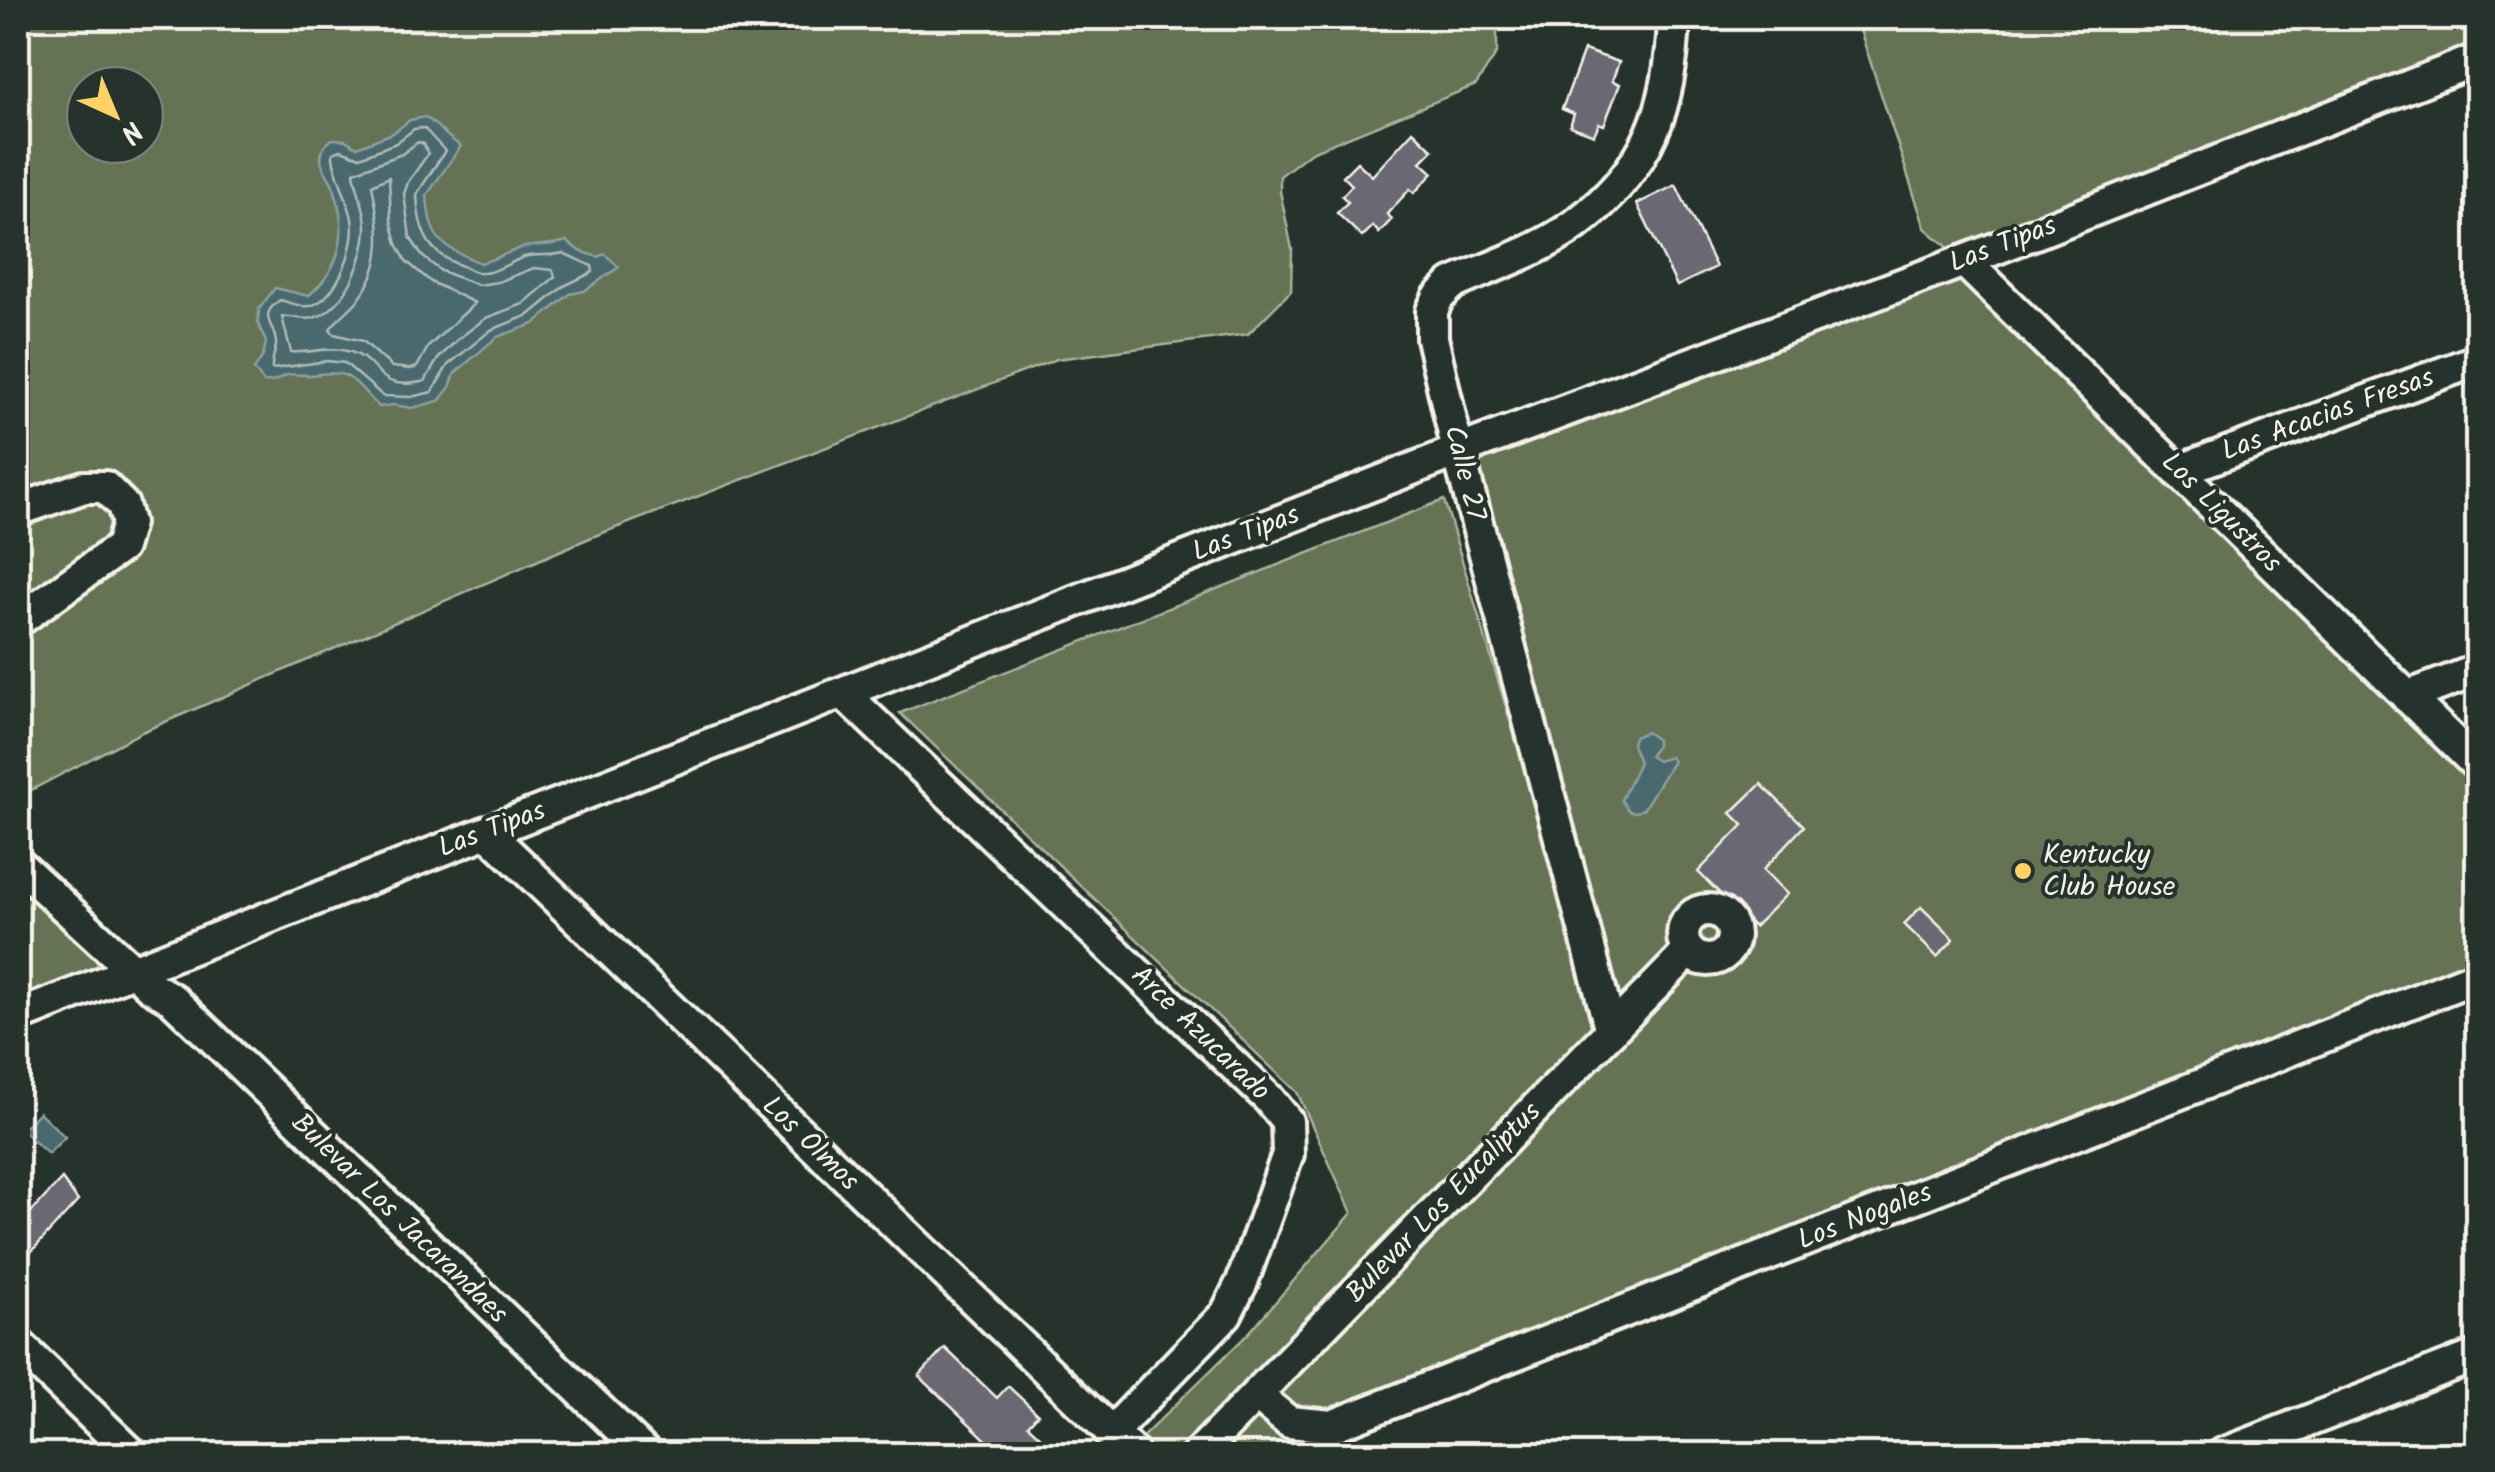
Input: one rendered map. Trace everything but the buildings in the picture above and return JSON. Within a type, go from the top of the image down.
[{"type":"street","name":"Calle 27","points":[[1611,1031],[1458,451],[1432,338],[1432,310],[1452,284],[1574,226],[1611,193],[1643,152],[1663,110],[1672,64],[1674,18]]},
{"type":"street","name":"Las Tipas","points":[[18,1016],[142,978],[487,832],[1458,451],[1964,261],[2478,58]]},
{"type":"street","name":"Los Ligustros","points":[[1964,261],[2478,766]]},
{"type":"street","name":"Las Acacias Fresas","points":[[2178,471],[2478,360]]},
{"type":"street","points":[[18,510],[84,487],[106,487],[124,505],[128,524],[121,547],[18,621]]},
{"type":"street","points":[[2407,696],[2478,670]]},
{"type":"street","name":"Arce Azucarado","points":[[843,692],[1268,1098],[1287,1121],[1288,1154],[1242,1282],[1226,1314],[1110,1434]]},
{"type":"street","name":"Los Olmos","points":[[487,832],[1134,1454]]},
{"type":"street","name":"Bulevar Los Jacarandaes","points":[[18,864],[142,978],[172,999],[646,1454]]},
{"type":"street","name":"Bulevar Los Eucaliptus","points":[[1198,1454],[1689,951]]},
{"type":"street","name":"Los Nogales","points":[[1256,1395],[1289,1422],[1332,1426],[2478,976]]},
{"type":"street","name":"Bulevar Los Jacarandaes","points":[[142,978],[160,1008],[624,1454]]},
{"type":"street","points":[[18,1344],[132,1454]]},
{"type":"street","points":[[2223,1454],[2478,1355]]},
{"type":"green space","points":[[18,18],[1497,18],[1497,53],[1476,85],[1311,152],[1280,176],[1292,249],[1291,291],[1248,334],[1057,359],[592,537],[142,732],[18,797]]},
{"type":"green space","name":"Kentucky Club House","points":[[1856,18],[2477,18],[2477,59],[1965,261],[2477,766],[2477,976],[1312,1424],[1281,1454],[1125,1454],[1247,1335],[1352,1213],[1297,1092],[900,713],[1444,500],[1601,1025],[1458,451],[1963,260],[1925,228]]},
{"type":"green space","points":[[18,864],[135,971],[18,1016]]},
{"type":"water","points":[[425,117],[461,146],[427,195],[431,222],[446,246],[480,263],[524,247],[566,241],[598,257],[605,254],[619,267],[584,291],[570,294],[534,324],[497,337],[455,373],[439,401],[412,408],[379,407],[350,378],[335,373],[290,374],[264,382],[254,370],[266,342],[258,323],[259,309],[275,288],[308,296],[329,273],[339,247],[341,219],[334,188],[322,163],[324,148],[332,139],[345,140],[357,147],[393,133],[410,120]]},
{"type":"water","points":[[1646,732],[1656,739],[1656,747],[1649,756],[1657,761],[1670,757],[1673,761],[1644,808],[1629,811],[1621,800],[1639,762],[1632,744],[1634,737]]},
{"type":"water","points":[[39,1112],[65,1137],[48,1154],[22,1130]]},
{"type":"place","name":"Kentucky Club House","points":[[2023,871]]}]
